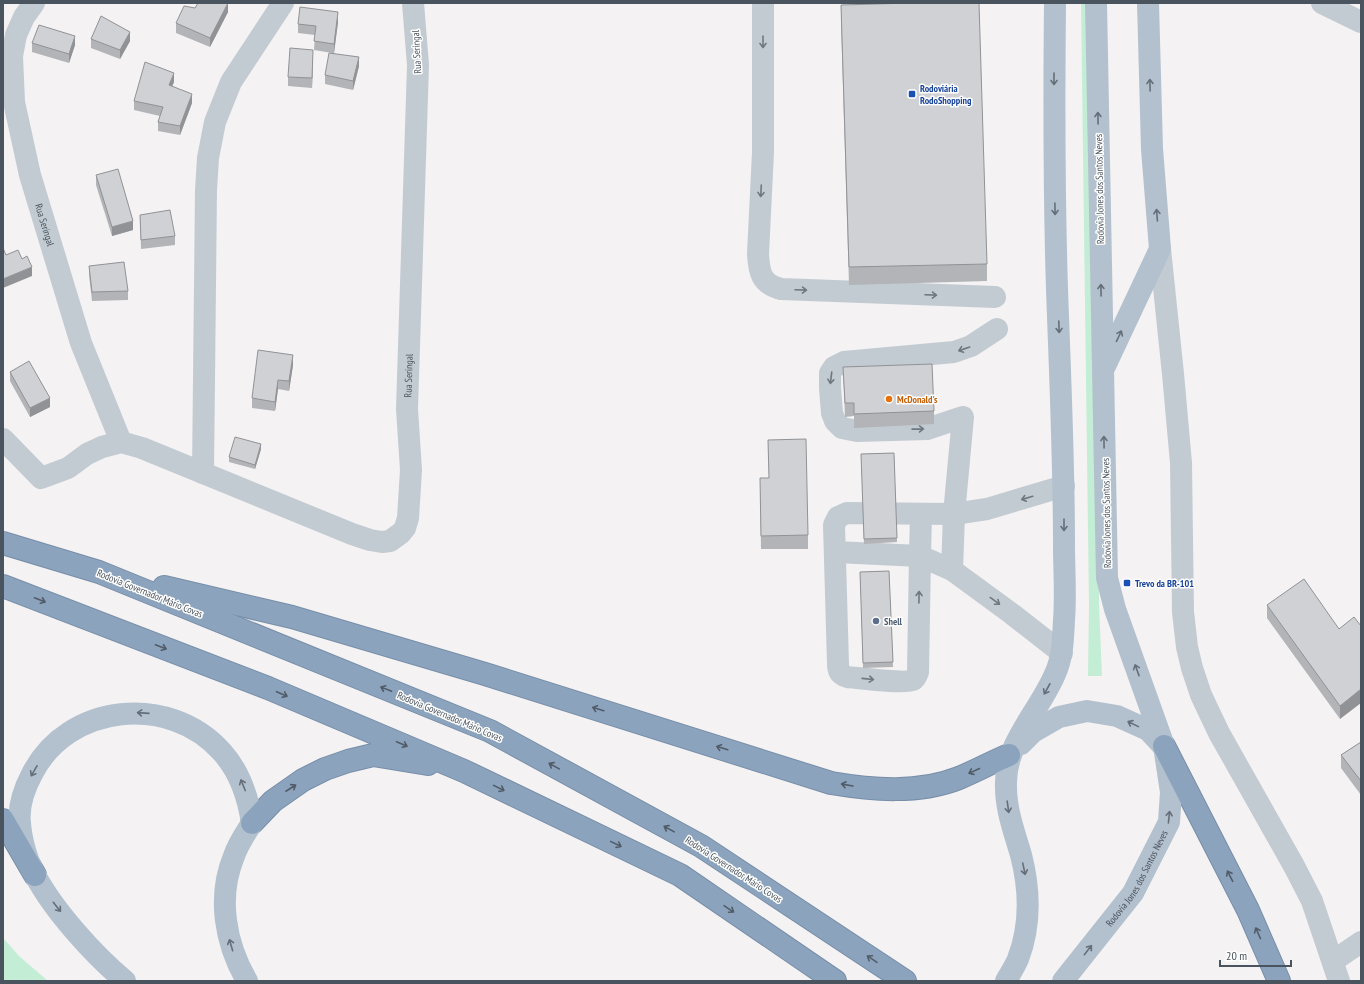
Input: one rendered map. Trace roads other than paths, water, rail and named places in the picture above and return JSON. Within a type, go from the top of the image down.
[{"type":"highway","name":"Rodovia Governador Mário Covas","points":[[3,543],[99,572],[490,731],[701,846],[904,981]]},
{"type":"highway","points":[[99,572],[292,617],[485,674],[831,783],[858,788],[885,789],[935,785],[958,778],[1009,755]]},
{"type":"highway","points":[[3,586],[268,688],[464,770],[680,875],[835,981]]},
{"type":"highway","points":[[1164,746],[1248,910],[1279,981]]},
{"type":"highway","points":[[252,823],[273,801],[303,780],[325,769],[348,761],[373,756],[464,770]]},
{"type":"highway","points":[[3,820],[35,875]]},
{"type":"main road","points":[[1006,981],[1018,959],[1025,933],[1028,911],[1028,892],[1025,872],[1009,816],[1007,803],[1006,781],[1009,755],[1056,674],[1062,652],[1064,618],[1064,486],[1054,152],[1055,3]]},
{"type":"main road","name":"Rodovia Jones dos Santos Neves","points":[[1064,981],[1133,893],[1169,822],[1171,792],[1164,746],[1114,609],[1107,578],[1096,3]]},
{"type":"main road","points":[[1102,371],[1160,249],[1152,149],[1148,3]]},
{"type":"main road","points":[[1009,755],[1033,732],[1059,716],[1087,711],[1117,716],[1148,730],[1164,746]]},
{"type":"main road","points":[[125,981],[74,929],[53,902],[35,875],[22,841],[20,806],[34,769],[46,753],[60,739],[76,728],[94,720],[114,714],[133,712],[166,717],[190,727],[207,738],[222,751],[234,767],[240,779],[249,804],[252,823],[234,856],[228,874],[225,912],[233,952],[247,981]]},
{"type":"street","name":"Rua Seringal","points":[[34,3],[24,17],[16,35],[12,56],[14,102],[30,175],[79,335],[121,442],[142,448],[352,534],[382,542],[390,541],[405,528],[408,518],[411,470],[407,409],[418,65],[413,3]]},
{"type":"street","points":[[203,473],[206,190],[208,158],[215,122],[231,82],[283,3]]},
{"type":"street","points":[[763,3],[763,152],[758,254],[759,266],[763,278],[774,287],[781,289],[995,297]]},
{"type":"street","points":[[1322,3],[1361,22]]},
{"type":"street","points":[[1160,249],[1173,374],[1180,463],[1183,612],[1187,647],[1192,668],[1200,695],[1219,732],[1312,901],[1339,981]]},
{"type":"street","points":[[952,570],[954,514],[962,417],[928,429],[857,431],[842,428],[835,421],[831,409],[830,374],[837,364],[852,361],[954,352],[971,346],[997,329]]},
{"type":"street","points":[[3,439],[41,478],[68,468],[87,454],[102,447],[121,442]]},
{"type":"street","points":[[921,514],[918,672],[916,678],[910,680],[879,680],[842,676],[839,672],[838,664],[836,552],[834,525],[838,517],[847,513],[954,514],[987,509],[1064,486]]},
{"type":"street","points":[[836,552],[920,556],[952,570],[1062,652]]},
{"type":"street","points":[[1333,961],[1361,942]]},
{"type":"place","name":"Rodoviária RodoShopping","points":[[912,94]]},
{"type":"place","name":"McDonald's","points":[[889,399]]},
{"type":"place","name":"Trevo da BR-101","points":[[1127,583]]},
{"type":"place","name":"Shell","points":[[876,621]]}]
